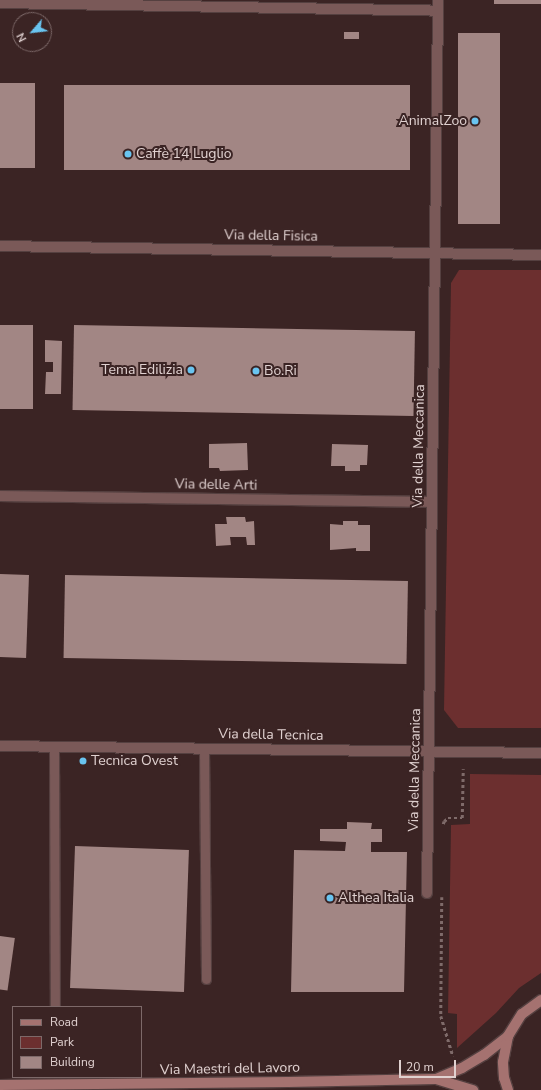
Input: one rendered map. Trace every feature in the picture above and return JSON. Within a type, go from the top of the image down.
[{"type":"street","name":"Via della Meccanica","points":[[428,893],[438,0]]},
{"type":"street","points":[[0,3],[438,11]]},
{"type":"street","name":"Via della Fisica","points":[[0,246],[541,255]]},
{"type":"street","name":"Via delle Arti","points":[[0,496],[432,502]]},
{"type":"street","name":"Via della Tecnica","points":[[0,746],[541,753]]},
{"type":"street","points":[[508,1090],[504,1078],[503,1062],[508,1036],[522,1014],[541,1000]]},
{"type":"street","name":"Via Maestri del Lavoro","points":[[436,1079],[462,1068],[484,1055],[508,1036]]},
{"type":"street","name":"Via Maestri del Lavoro","points":[[0,1085],[436,1079],[473,1090]]},
{"type":"lane","points":[[54,746],[55,1006]]},
{"type":"lane","points":[[204,748],[206,979]]},
{"type":"path","points":[[443,826],[444,821],[448,818],[462,818],[463,769]]},
{"type":"path","points":[[442,889],[442,1016],[453,1056]]},
{"type":"green space","points":[[459,270],[541,270],[541,728],[458,728],[444,710],[451,283]]},
{"type":"green space","points":[[470,774],[541,775],[541,973],[519,988],[496,1013],[457,1048],[457,1014],[448,1013],[451,825],[470,824]]},
{"type":"building","points":[[494,0],[541,0],[541,4],[494,4]]},
{"type":"building","points":[[344,32],[359,32],[359,39],[344,39]]},
{"type":"building","points":[[458,33],[500,33],[500,224],[458,224]]},
{"type":"building","points":[[0,83],[35,83],[35,168],[0,168]]},
{"type":"building","points":[[64,85],[410,85],[410,170],[64,170]]},
{"type":"building","points":[[0,325],[33,325],[33,409],[0,409]]},
{"type":"building","points":[[74,325],[415,331],[413,416],[73,410]]},
{"type":"building","points":[[45,340],[62,341],[61,394],[45,394],[46,372],[53,372],[53,362],[45,362]]},
{"type":"building","points":[[247,443],[248,470],[220,471],[219,468],[209,468],[209,444]]},
{"type":"building","points":[[332,444],[368,445],[367,465],[360,465],[360,471],[345,471],[345,466],[331,466]]},
{"type":"building","points":[[226,517],[245,517],[246,522],[254,521],[255,545],[247,545],[246,537],[230,537],[231,545],[216,546],[215,524],[227,524]]},
{"type":"building","points":[[343,521],[358,521],[358,525],[370,525],[370,551],[356,551],[356,548],[330,550],[330,524],[343,525]]},
{"type":"building","points":[[0,574],[29,575],[26,658],[0,657]]},
{"type":"building","points":[[65,575],[408,581],[406,664],[64,658]]},
{"type":"building","points":[[347,822],[372,823],[371,829],[382,829],[382,842],[371,842],[371,852],[407,852],[404,992],[291,992],[294,850],[345,851],[346,842],[320,841],[320,829],[347,829]]},
{"type":"building","points":[[75,846],[189,850],[184,992],[70,988]]},
{"type":"building","points":[[0,936],[15,938],[7,991],[0,990]]},
{"type":"place","name":"AnimalZoo","points":[[475,121]]},
{"type":"place","name":"Caffè 14 Luglio","points":[[128,154]]},
{"type":"place","name":"Tema Edilizia","points":[[191,370]]},
{"type":"place","name":"Bo.Ri","points":[[256,371]]},
{"type":"place","name":"Tecnica Ovest","points":[[83,761]]},
{"type":"place","name":"Althea Italia","points":[[330,898]]}]
